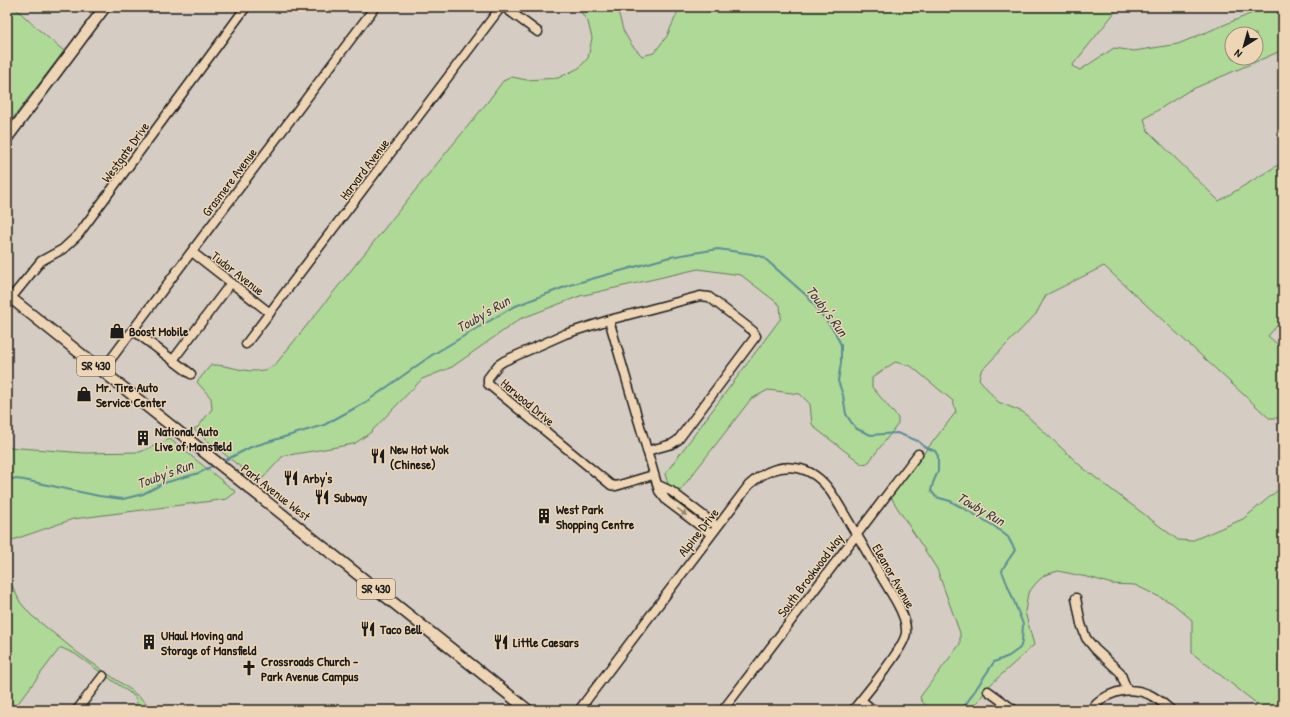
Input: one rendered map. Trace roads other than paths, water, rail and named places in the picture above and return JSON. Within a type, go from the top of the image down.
[{"type":"main road","points":[[7,138],[105,7]]},
{"type":"main road","name":"Park Avenue West","points":[[9,297],[528,710]]},
{"type":"street","name":"Westgate Drive","points":[[9,297],[41,261],[63,249],[78,235],[246,7]]},
{"type":"street","name":"Grasmere Avenue","points":[[102,371],[375,7]]},
{"type":"street","points":[[502,7],[538,32]]},
{"type":"street","name":"Harvard Avenue","points":[[246,344],[502,7]]},
{"type":"street","name":"Tudor Avenue","points":[[192,252],[270,312]]},
{"type":"street","points":[[173,360],[232,283]]},
{"type":"street","name":"Harwood Drive","points":[[647,451],[672,444],[678,440],[754,340],[755,334],[709,297],[705,296],[609,320],[556,338],[504,361],[498,365],[488,378],[488,384],[611,485],[616,486],[653,475]]},
{"type":"street","points":[[609,320],[653,475],[659,491],[667,500],[711,534]]},
{"type":"street","points":[[133,330],[191,374]]},
{"type":"street","name":"South Brookwood Way","points":[[723,710],[918,454]]},
{"type":"street","name":"Alpine Drive","points":[[579,710],[717,526],[754,480],[760,475],[774,469],[789,467],[802,469],[809,472],[827,487],[856,534]]},
{"type":"street","points":[[658,485],[671,491],[717,526]]},
{"type":"street","name":"Eleanor Avenue","points":[[853,710],[900,647],[904,640],[906,627],[897,603],[856,534]]},
{"type":"street","points":[[1076,598],[1081,624],[1086,638],[1095,649],[1120,672],[1127,690]]},
{"type":"street","points":[[78,710],[103,676]]},
{"type":"street","points":[[988,690],[1014,710]]},
{"type":"street","points":[[1091,710],[1107,695],[1127,690],[1141,691],[1149,694],[1171,710]]},
{"type":"street","points":[[861,700],[873,710]]},
{"type":"waterway","name":"Touby's Run","points":[[222,462],[251,447],[324,425],[366,402],[432,355],[513,307],[570,285],[670,257],[718,249],[763,257],[807,296],[835,332],[841,345],[841,363],[838,381],[843,395],[846,414],[857,429],[871,435],[897,433],[918,441],[925,447],[935,451],[938,456],[938,471],[931,491],[936,497],[950,501],[994,526],[1008,537],[1015,550],[1002,571],[1023,624],[1022,642],[1020,648],[1009,656],[994,662],[962,710]]},
{"type":"waterway","name":"Touby's Run","points":[[7,478],[24,480],[99,496],[123,499],[143,494],[164,483],[199,473],[214,465]]},
{"type":"place","name":"Boost Mobile","points":[[117,331]]},
{"type":"place","name":"Mr. Tire Auto Service Center","points":[[84,394]]},
{"type":"place","name":"National Auto Live of Mansfield","points":[[143,438]]},
{"type":"place","name":"New Hot Wok (Chinese)","points":[[378,456]]},
{"type":"place","name":"Arby's","points":[[291,478]]},
{"type":"place","name":"Subway","points":[[322,497]]},
{"type":"place","name":"West Park Shopping Centre","points":[[544,516]]},
{"type":"place","name":"Taco Bell","points":[[368,629]]},
{"type":"place","name":"UHaul Moving and Storage of Mansfield","points":[[149,642]]},
{"type":"place","name":"Little Caesars","points":[[501,642]]},
{"type":"place","name":"Crossroads Church - Park Avenue Campus","points":[[249,668]]},
{"type":"water label","name":"Towby Run","points":[[981,509]]}]
